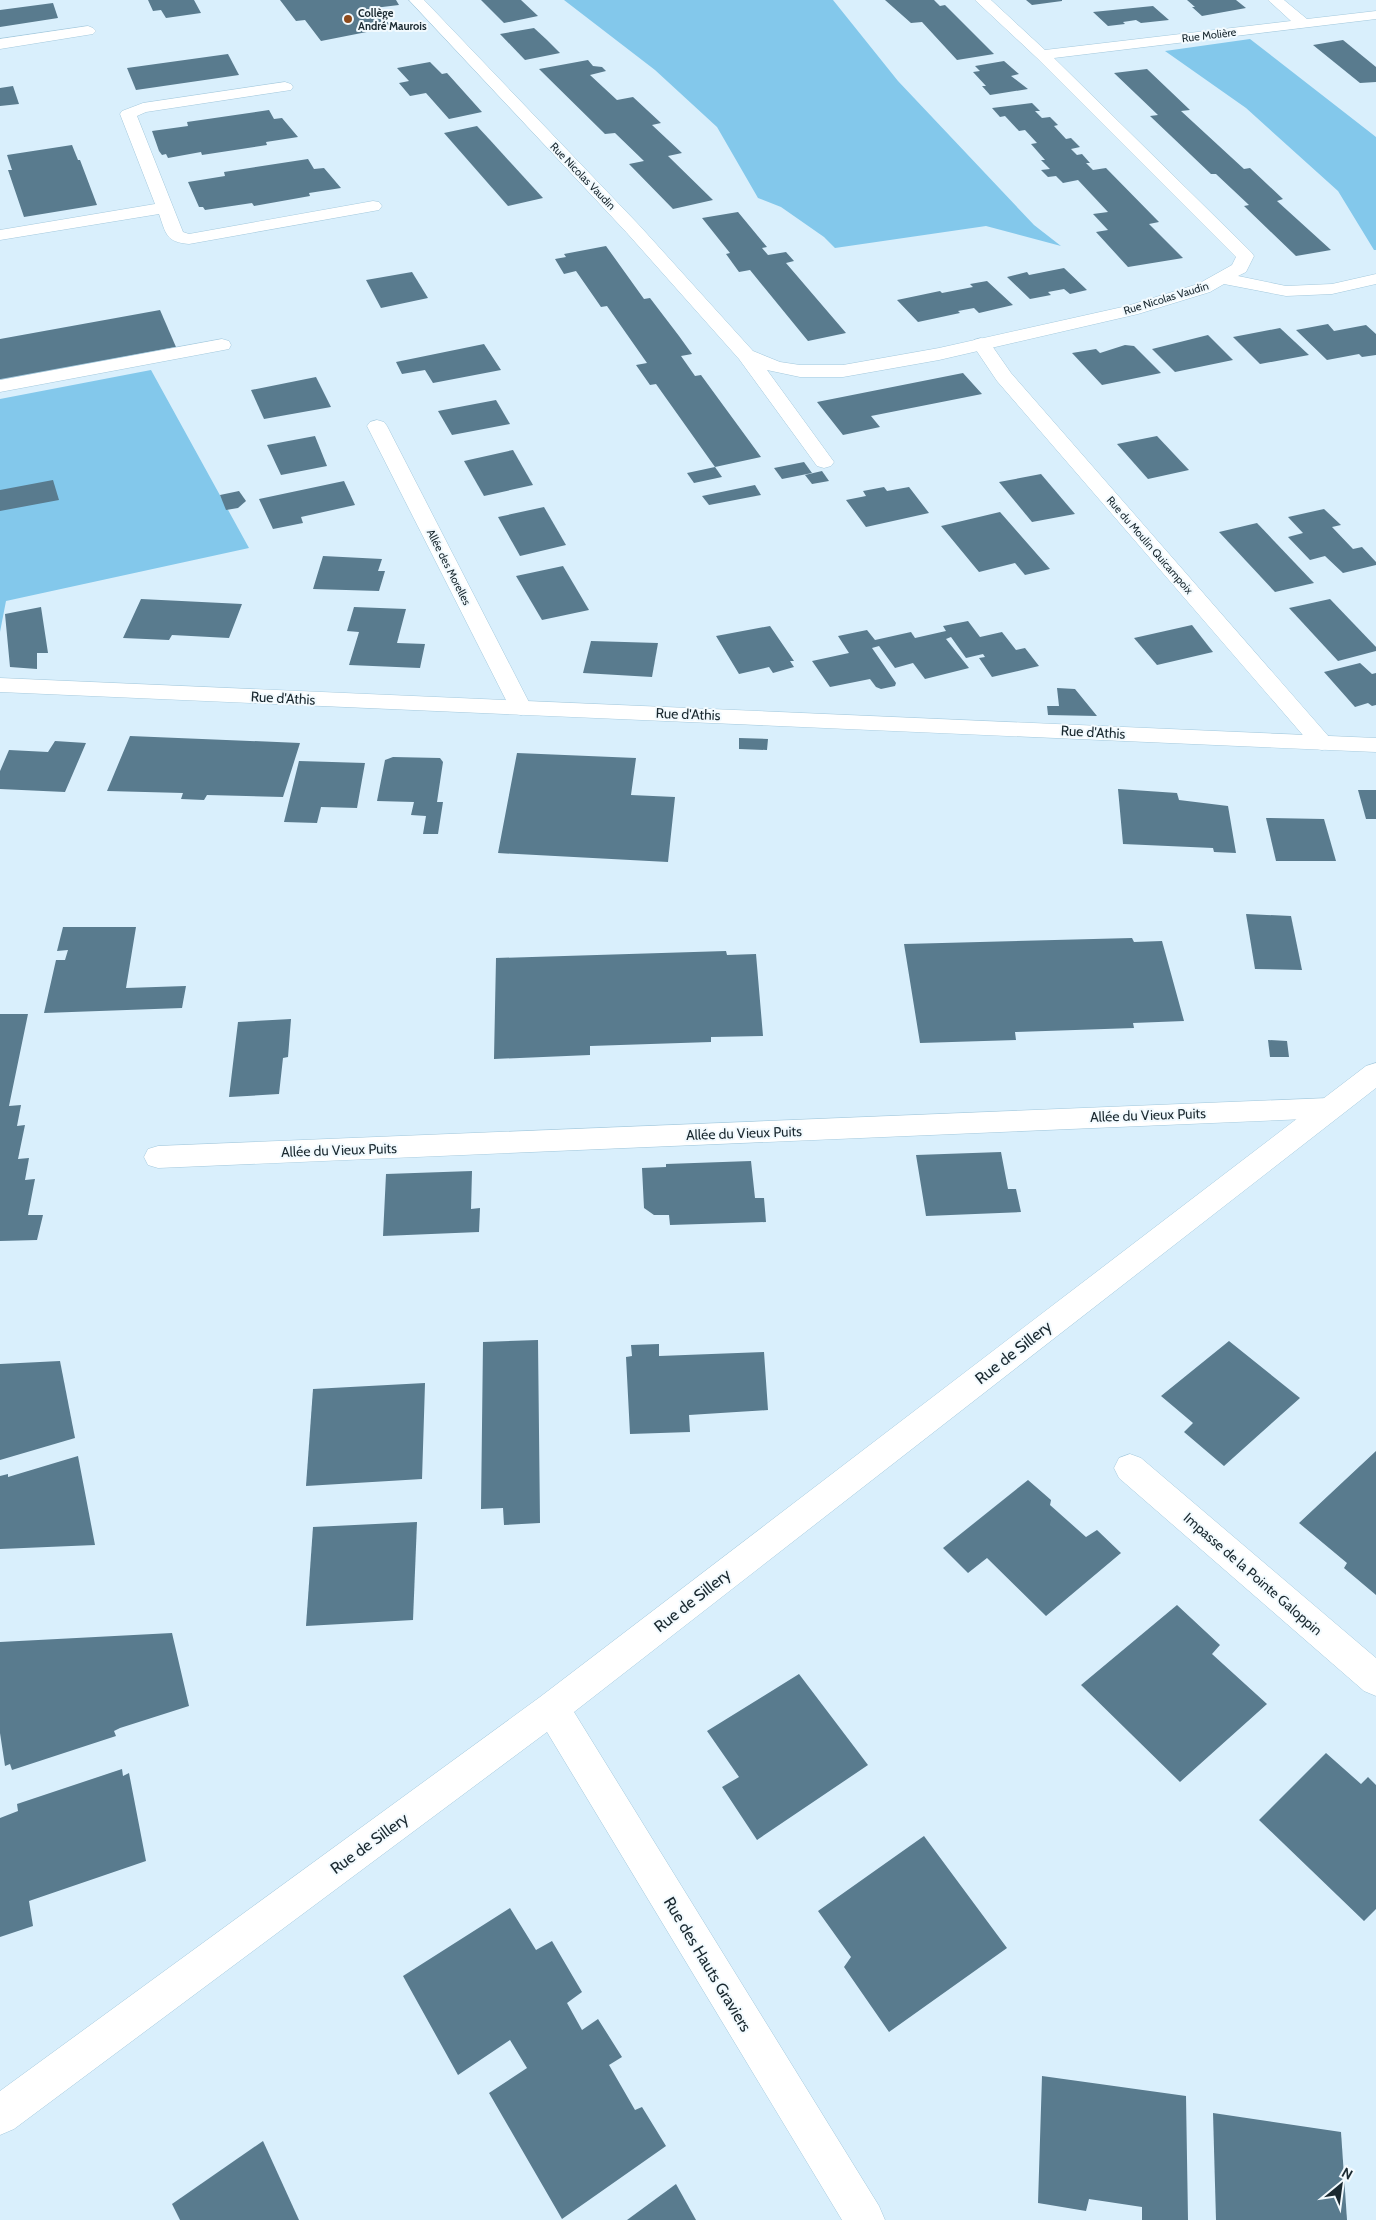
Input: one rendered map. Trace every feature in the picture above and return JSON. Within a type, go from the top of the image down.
[{"type":"street","name":"Rue Nicolas Vaudin","points":[[416,0],[633,228],[746,355],[824,462]]},
{"type":"street","name":"Rue Nicolas Vaudin","points":[[746,355],[776,367],[800,371],[843,371],[939,354],[1132,310],[1204,288],[1240,268],[1245,256],[1042,55],[982,0]]},
{"type":"street","points":[[1275,0],[1303,23]]},
{"type":"street","name":"Rue Molière","points":[[1042,55],[1370,16]]},
{"type":"street","points":[[1370,16],[1376,26]]},
{"type":"street","points":[[0,44],[88,31]]},
{"type":"street","points":[[285,87],[142,108],[128,114],[175,234],[180,238],[189,239],[373,206]]},
{"type":"street","points":[[0,234],[164,208]]},
{"type":"street","points":[[1223,279],[1286,292],[1332,289],[1376,280]]},
{"type":"street","name":"Rue du Moulin Quicampoix","points":[[981,344],[1004,377],[1322,742]]},
{"type":"street","points":[[0,386],[222,345]]},
{"type":"street","name":"Allée des Morelles","points":[[377,426],[521,708]]},
{"type":"street","name":"Rue d'Athis","points":[[0,685],[1376,745]]},
{"type":"street","name":"Rue de Sillery","points":[[0,2115],[552,1708],[1376,1073]]},
{"type":"street","name":"Allée du Vieux Puits","points":[[158,1157],[1329,1108]]},
{"type":"street","name":"Impasse de la Pointe Galoppin","points":[[1130,1468],[1376,1680]]},
{"type":"street","name":"Rue des Hauts Graviers","points":[[552,1708],[865,2220]]},
{"type":"shaded area","points":[[564,0],[833,0],[898,81],[1034,225],[1061,246],[986,226],[835,248],[824,237],[781,207],[758,198],[717,127],[655,70]]},
{"type":"shaded area","points":[[1250,39],[1376,137],[1376,250],[1374,250],[1338,191],[1246,108],[1165,51]]},
{"type":"shaded area","points":[[151,370],[249,548],[6,601],[0,632],[0,399]]},
{"type":"building","points":[[148,0],[194,0],[201,13],[166,18],[161,10],[153,11]]},
{"type":"building","points":[[280,0],[396,0],[399,5],[374,8],[392,27],[321,41],[305,20],[296,21]]},
{"type":"building","points":[[481,0],[521,0],[538,16],[504,23]]},
{"type":"building","points":[[885,0],[934,0],[940,6],[945,5],[994,54],[957,60],[922,22],[911,23]]},
{"type":"building","points":[[1026,0],[1062,0],[1062,1],[1032,5]]},
{"type":"building","points":[[1187,0],[1236,0],[1246,8],[1202,16]]},
{"type":"building","points":[[53,3],[58,18],[0,27],[0,10]]},
{"type":"building","points":[[1153,6],[1169,20],[1141,23],[1136,20],[1123,22],[1125,24],[1108,26],[1093,12]]},
{"type":"building","points":[[534,28],[560,53],[525,60],[500,34]]},
{"type":"building","points":[[1343,40],[1376,67],[1376,82],[1360,83],[1313,45]]},
{"type":"building","points":[[228,54],[239,75],[136,90],[127,68]]},
{"type":"building","points":[[588,60],[593,66],[602,67],[606,71],[590,75],[617,100],[633,97],[661,123],[652,125],[682,153],[668,156],[713,200],[673,209],[629,164],[644,161],[615,133],[605,134],[539,69]]},
{"type":"building","points":[[1004,61],[1019,74],[1011,76],[1028,89],[990,95],[982,86],[986,86],[973,72],[980,71],[975,66]]},
{"type":"building","points":[[430,62],[442,74],[447,73],[482,112],[449,119],[426,93],[410,96],[399,83],[409,81],[397,68]]},
{"type":"building","points":[[1147,69],[1190,110],[1181,111],[1244,169],[1250,168],[1283,199],[1277,201],[1331,250],[1296,256],[1244,206],[1249,205],[1216,174],[1211,174],[1150,116],[1158,115],[1114,73]]},
{"type":"building","points":[[13,86],[19,104],[0,106],[0,88]]},
{"type":"building","points":[[1032,103],[1040,111],[1035,111],[1042,118],[1050,117],[1058,125],[1054,126],[1066,139],[1071,138],[1080,147],[1071,149],[1077,155],[1082,154],[1090,163],[1086,163],[1093,170],[1106,168],[1159,222],[1149,224],[1183,258],[1128,267],[1096,232],[1108,230],[1093,214],[1108,212],[1078,180],[1063,183],[1056,176],[1048,177],[1041,170],[1050,169],[1041,160],[1045,160],[1031,144],[1037,143],[1025,130],[1019,131],[1005,116],[1000,117],[992,108]]},
{"type":"building","points":[[269,110],[274,119],[282,118],[298,137],[266,142],[267,145],[202,155],[201,152],[168,158],[166,154],[162,155],[159,151],[152,131],[188,126],[187,122]]},
{"type":"building","points":[[477,126],[543,198],[508,206],[444,133]]},
{"type":"building","points":[[72,145],[78,160],[80,160],[97,205],[24,217],[8,170],[12,170],[7,155]]},
{"type":"building","points":[[308,159],[314,169],[324,168],[341,188],[309,193],[310,196],[254,206],[252,203],[205,210],[203,207],[199,207],[188,182],[225,176],[224,172]]},
{"type":"building","points":[[738,212],[767,247],[762,248],[768,255],[786,252],[794,261],[786,263],[846,333],[808,341],[750,270],[739,272],[726,254],[730,253],[702,218]]},
{"type":"building","points":[[606,246],[644,299],[650,298],[679,336],[692,354],[681,356],[695,376],[701,375],[761,457],[715,467],[656,384],[650,385],[636,365],[647,363],[607,306],[601,307],[576,271],[564,274],[555,259],[566,257],[564,254]]},
{"type":"building","points":[[1064,268],[1087,290],[1070,294],[1064,289],[1048,292],[1051,295],[1030,299],[1007,277],[1027,272],[1029,275]]},
{"type":"building","points":[[412,272],[428,298],[381,308],[366,280]]},
{"type":"building","points":[[987,281],[1013,305],[979,313],[974,308],[918,322],[897,300],[940,291],[942,293],[973,287],[970,284]]},
{"type":"building","points":[[160,310],[176,347],[0,380],[0,339]]},
{"type":"building","points":[[1328,324],[1334,331],[1366,325],[1376,334],[1376,355],[1362,357],[1359,354],[1327,360],[1296,330]]},
{"type":"building","points":[[1280,328],[1309,355],[1260,364],[1233,337]]},
{"type":"building","points":[[1208,335],[1233,360],[1175,372],[1152,349]]},
{"type":"building","points":[[484,344],[501,370],[433,383],[425,370],[402,374],[396,362]]},
{"type":"building","points":[[1125,345],[1134,346],[1161,373],[1102,385],[1072,353],[1096,349],[1100,353]]},
{"type":"building","points":[[963,373],[982,394],[871,416],[880,427],[843,435],[817,402]]},
{"type":"building","points":[[316,377],[331,407],[264,419],[251,390]]},
{"type":"building","points":[[496,400],[510,424],[452,435],[438,411]]},
{"type":"building","points":[[315,436],[327,466],[281,475],[267,445]]},
{"type":"building","points":[[1157,436],[1189,470],[1148,479],[1117,444]]},
{"type":"building","points":[[513,450],[533,485],[484,496],[464,461]]},
{"type":"building","points":[[804,462],[812,473],[782,479],[774,468]]},
{"type":"building","points":[[715,467],[722,477],[694,483],[687,473]]},
{"type":"building","points":[[822,471],[829,481],[812,484],[805,475]]},
{"type":"building","points":[[1041,474],[1075,514],[1032,522],[999,482]]},
{"type":"building","points":[[53,480],[59,500],[0,511],[0,490]]},
{"type":"building","points":[[344,481],[355,505],[301,517],[303,523],[273,529],[259,499]]},
{"type":"building","points":[[755,485],[761,495],[709,505],[702,496]]},
{"type":"building","points":[[884,487],[887,491],[909,487],[929,513],[866,527],[846,500],[866,496],[863,491]]},
{"type":"building","points":[[239,491],[246,501],[238,508],[226,510],[220,495]]},
{"type":"building","points":[[544,507],[566,545],[520,556],[498,517]]},
{"type":"building","points":[[1324,509],[1341,525],[1332,527],[1353,549],[1362,547],[1376,562],[1376,565],[1343,573],[1325,556],[1310,560],[1288,537],[1303,533],[1288,517]]},
{"type":"building","points":[[1000,512],[1050,569],[1025,575],[1015,563],[979,572],[941,526]]},
{"type":"building","points":[[1257,523],[1314,583],[1275,592],[1219,532]]},
{"type":"building","points":[[323,556],[382,559],[378,571],[385,571],[379,591],[313,589]]},
{"type":"building","points":[[563,566],[589,610],[542,620],[516,576]]},
{"type":"building","points":[[141,599],[242,604],[229,638],[172,635],[169,640],[123,638]]},
{"type":"building","points":[[1330,599],[1376,647],[1376,651],[1338,661],[1289,608]]},
{"type":"building","points":[[41,607],[48,653],[37,653],[37,669],[10,667],[5,614]]},
{"type":"building","points":[[354,607],[406,609],[397,643],[425,644],[420,668],[349,665],[359,632],[347,631]]},
{"type":"building","points":[[968,621],[980,637],[1002,632],[1016,650],[1025,648],[1039,666],[992,677],[979,658],[985,657],[983,654],[966,658],[951,637],[946,639],[969,668],[925,679],[913,663],[895,668],[879,646],[872,648],[896,683],[895,686],[881,689],[876,687],[870,679],[830,687],[812,661],[849,653],[838,636],[867,630],[875,640],[911,632],[915,638],[946,631],[943,626]]},
{"type":"building","points":[[1192,625],[1213,652],[1157,665],[1134,638]]},
{"type":"building","points":[[770,626],[794,661],[790,661],[794,667],[773,673],[769,667],[739,674],[716,636]]},
{"type":"building","points":[[591,641],[658,643],[652,677],[583,673]]},
{"type":"building","points":[[1360,663],[1372,674],[1376,673],[1376,705],[1372,706],[1368,703],[1355,707],[1324,672]]},
{"type":"building","points":[[1057,688],[1075,689],[1097,716],[1048,715],[1047,706],[1059,706]]},
{"type":"building","points":[[130,736],[300,743],[283,797],[207,795],[204,800],[181,799],[183,793],[107,791]]},
{"type":"building","points":[[739,738],[768,739],[767,750],[739,749]]},
{"type":"building","points":[[55,741],[86,743],[65,792],[0,789],[0,771],[9,750],[48,752]]},
{"type":"building","points":[[517,753],[636,758],[631,795],[675,797],[668,862],[498,853]]},
{"type":"building","points":[[393,757],[440,758],[443,762],[437,802],[443,802],[438,834],[423,834],[426,816],[411,815],[414,802],[377,801],[385,760]]},
{"type":"building","points":[[299,761],[365,763],[357,808],[321,807],[317,823],[284,822]]},
{"type":"building","points":[[1118,789],[1177,793],[1179,800],[1228,806],[1236,853],[1214,852],[1213,848],[1123,844]]},
{"type":"building","points":[[1358,790],[1376,790],[1376,819],[1366,819]]},
{"type":"building","points":[[1266,818],[1324,819],[1336,861],[1276,861]]},
{"type":"building","points":[[1246,914],[1291,916],[1302,970],[1255,969]]},
{"type":"building","points":[[63,927],[136,927],[126,988],[186,986],[182,1008],[44,1013],[56,960],[65,960],[68,950],[57,951]]},
{"type":"building","points":[[1132,938],[1134,942],[1162,941],[1184,1021],[1133,1023],[1134,1028],[1015,1032],[1016,1040],[920,1043],[904,944]]},
{"type":"building","points":[[726,951],[727,955],[756,954],[763,1036],[711,1037],[711,1042],[590,1046],[590,1055],[494,1059],[496,958]]},
{"type":"building","points":[[0,1014],[28,1014],[9,1106],[21,1105],[17,1126],[25,1125],[18,1159],[29,1158],[25,1180],[35,1179],[28,1215],[43,1215],[37,1240],[0,1241]]},
{"type":"building","points":[[291,1019],[288,1057],[283,1058],[279,1094],[229,1097],[238,1022]]},
{"type":"building","points":[[1268,1040],[1287,1041],[1289,1057],[1270,1057]]},
{"type":"building","points":[[1001,1152],[1008,1189],[1016,1189],[1021,1212],[926,1216],[916,1155]]},
{"type":"building","points":[[751,1161],[755,1198],[764,1198],[766,1222],[670,1225],[669,1215],[654,1215],[644,1208],[642,1168],[666,1167],[666,1164]]},
{"type":"building","points":[[472,1171],[471,1209],[480,1208],[479,1232],[383,1236],[386,1174]]},
{"type":"building","points":[[538,1340],[540,1523],[504,1525],[503,1508],[481,1509],[483,1342]]},
{"type":"building","points":[[1229,1341],[1300,1398],[1224,1466],[1184,1432],[1193,1423],[1161,1396]]},
{"type":"building","points":[[659,1344],[659,1356],[764,1352],[768,1410],[689,1415],[690,1432],[630,1434],[626,1357],[632,1356],[631,1345]]},
{"type":"building","points":[[60,1361],[75,1438],[0,1460],[0,1364]]},
{"type":"building","points":[[425,1383],[422,1479],[306,1486],[313,1389]]},
{"type":"building","points":[[1376,1451],[1376,1595],[1344,1568],[1347,1563],[1299,1523]]},
{"type":"building","points":[[78,1456],[95,1545],[0,1549],[0,1476],[8,1474],[8,1477]]},
{"type":"building","points":[[1028,1480],[1051,1500],[1050,1505],[1086,1537],[1097,1530],[1121,1553],[1046,1616],[987,1558],[968,1573],[943,1548]]},
{"type":"building","points":[[417,1522],[413,1620],[306,1626],[313,1527]]},
{"type":"building","points":[[1177,1605],[1220,1645],[1212,1654],[1267,1704],[1180,1782],[1081,1685]]},
{"type":"building","points":[[172,1633],[189,1706],[120,1728],[114,1731],[116,1736],[12,1770],[10,1764],[5,1766],[0,1733],[0,1642]]},
{"type":"building","points":[[799,1674],[868,1765],[757,1840],[722,1787],[739,1777],[707,1731]]},
{"type":"building","points":[[1326,1753],[1361,1784],[1368,1777],[1376,1785],[1376,1909],[1364,1921],[1259,1820]]},
{"type":"building","points":[[122,1769],[123,1776],[129,1773],[146,1861],[29,1901],[33,1926],[0,1937],[0,1818],[18,1811],[17,1804]]},
{"type":"building","points":[[924,1836],[1007,1948],[889,2032],[844,1967],[851,1957],[818,1911]]},
{"type":"building","points":[[510,1908],[536,1950],[552,1941],[582,1992],[567,2003],[582,2030],[598,2019],[622,2057],[609,2065],[635,2110],[642,2107],[666,2146],[562,2219],[489,2093],[527,2068],[510,2040],[458,2075],[403,1976]]},
{"type":"building","points":[[1042,2076],[1186,2096],[1188,2220],[1142,2220],[1142,2207],[1089,2199],[1086,2211],[1038,2203]]},
{"type":"building","points":[[1213,2113],[1341,2132],[1347,2220],[1216,2220]]},
{"type":"building","points":[[263,2141],[299,2220],[180,2220],[172,2204]]},
{"type":"building","points":[[676,2184],[696,2220],[627,2220]]},
{"type":"place","name":"Collège André Maurois","points":[[348,19]]}]
